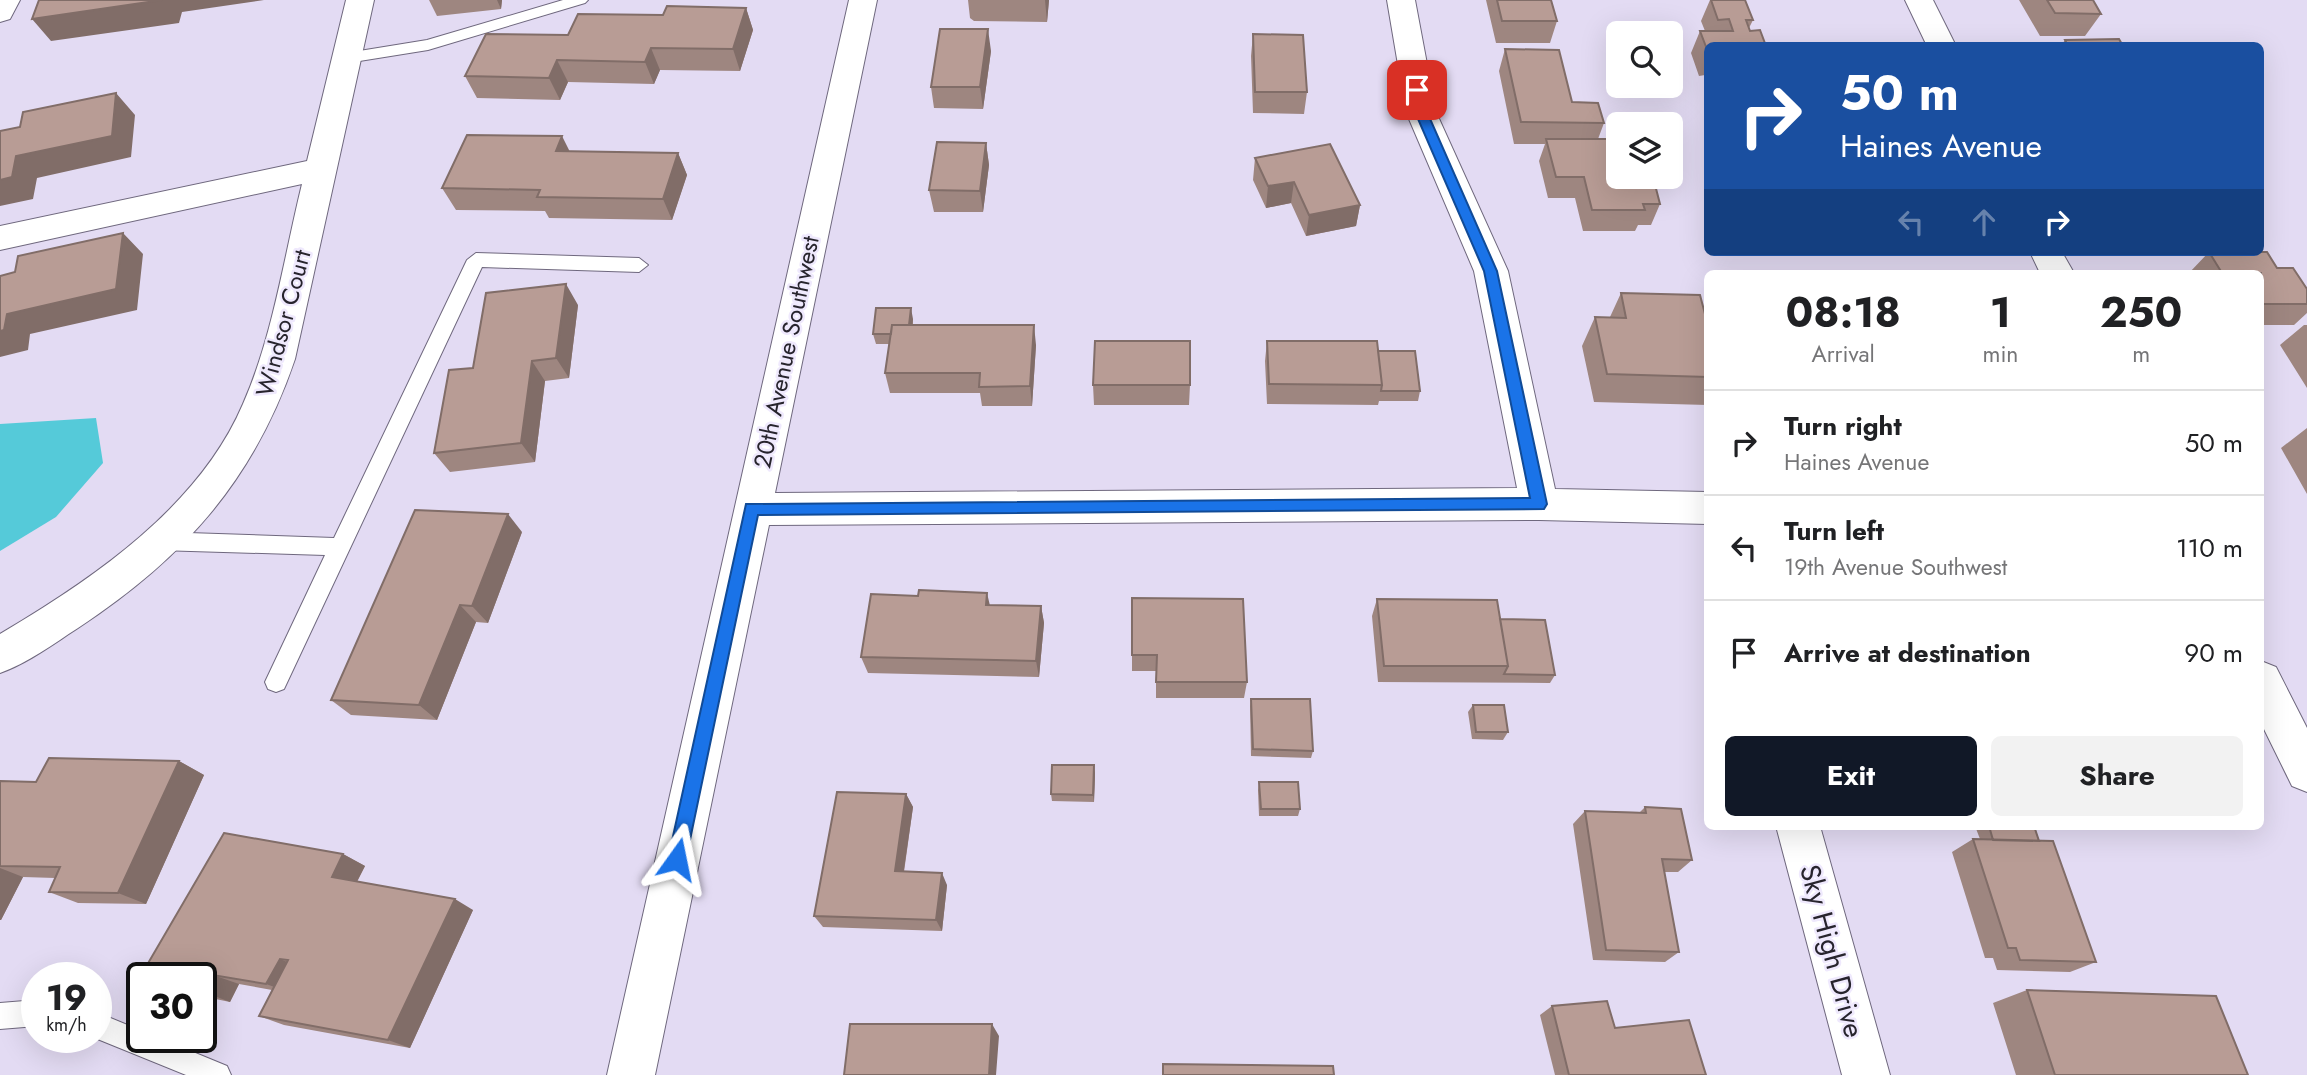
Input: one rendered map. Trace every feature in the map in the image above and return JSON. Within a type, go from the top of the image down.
[{"type":"street","points":[[0,13],[6,0]]},
{"type":"street","name":"Windsor Court","points":[[0,655],[73,610],[140,559],[195,505],[227,464],[259,410],[277,359],[360,0]]},
{"type":"street","name":"20th Avenue Southwest","points":[[631,1075],[751,509],[863,0]]},
{"type":"street","points":[[1401,0],[1421,112],[1490,271],[1539,504]]},
{"type":"street","points":[[1919,0],[1940,42]]},
{"type":"street","points":[[0,239],[321,169]]},
{"type":"street","points":[[751,509],[1539,504],[1704,508]]},
{"type":"street","points":[[2264,686],[2307,772]]},
{"type":"street","name":"Sky High Drive","points":[[1799,830],[1866,1075]]},
{"type":"lane","points":[[346,58],[428,45],[578,0]]},
{"type":"lane","points":[[276,682],[477,260],[639,265]]},
{"type":"lane","points":[[158,541],[341,547]]},
{"type":"lane","points":[[0,1016],[21,1014]]},
{"type":"lane","points":[[112,1032],[218,1075]]},
{"type":"water","points":[[96,418],[103,463],[56,517],[0,551],[0,424]]},
{"type":"building","points":[[39,0],[162,0],[32,19]]},
{"type":"building","points":[[1497,0],[1551,0],[1557,21],[1502,21]]},
{"type":"building","points":[[1711,0],[1745,0],[1753,20],[1746,20],[1750,31],[1760,30],[1764,42],[1704,42],[1700,31],[1733,31],[1729,19],[1718,20]]},
{"type":"building","points":[[2047,0],[2093,0],[2101,14],[2055,13]]},
{"type":"building","points":[[667,6],[746,8],[733,49],[651,48],[645,62],[557,60],[549,78],[465,76],[486,34],[568,35],[578,14],[663,15]]},
{"type":"building","points":[[940,29],[988,29],[980,87],[931,87]]},
{"type":"building","points":[[1253,34],[1303,35],[1307,92],[1255,92]]},
{"type":"building","points":[[2119,39],[2121,42],[2066,42],[2065,40]]},
{"type":"building","points":[[1505,49],[1559,50],[1572,102],[1598,103],[1604,123],[1521,122]]},
{"type":"building","points":[[116,93],[112,136],[16,156],[12,177],[0,180],[0,131],[20,127],[23,112]]},
{"type":"building","points":[[467,135],[562,136],[556,151],[678,153],[663,199],[537,197],[540,190],[442,188]]},
{"type":"building","points":[[1546,139],[1606,139],[1606,189],[1656,189],[1660,204],[1643,204],[1645,210],[1592,210],[1584,177],[1556,177]]},
{"type":"building","points":[[937,142],[986,143],[980,191],[929,190]]},
{"type":"building","points":[[1330,144],[1360,205],[1309,215],[1294,182],[1268,186],[1255,158]]},
{"type":"building","points":[[123,233],[116,289],[7,314],[4,330],[0,331],[0,276],[15,272],[18,256]]},
{"type":"building","points":[[2264,252],[2267,252],[2277,268],[2293,268],[2307,289],[2307,304],[2264,304],[2264,270],[2220,270],[2211,256],[2264,256]]},
{"type":"building","points":[[566,284],[556,358],[532,361],[521,443],[434,453],[449,370],[473,368],[486,293]]},
{"type":"building","points":[[1621,293],[1700,295],[1704,310],[1704,377],[1607,374],[1595,317],[1626,318]]},
{"type":"building","points":[[876,308],[911,308],[909,325],[892,325],[891,334],[873,334]]},
{"type":"building","points":[[892,325],[1034,325],[1030,386],[979,387],[980,373],[885,373]]},
{"type":"building","points":[[1095,341],[1190,341],[1190,385],[1093,385]]},
{"type":"building","points":[[1267,341],[1377,341],[1382,385],[1269,384]]},
{"type":"building","points":[[1378,351],[1415,351],[1420,391],[1381,391]]},
{"type":"building","points":[[415,510],[508,514],[472,606],[460,605],[419,705],[331,700]]},
{"type":"building","points":[[919,590],[987,593],[986,605],[1041,606],[1036,661],[861,657],[871,594],[918,596]]},
{"type":"building","points":[[1132,598],[1243,599],[1247,682],[1156,682],[1157,655],[1132,655]]},
{"type":"building","points":[[1377,599],[1497,600],[1508,666],[1384,666]]},
{"type":"building","points":[[1500,619],[1545,620],[1555,675],[1504,674],[1508,666]]},
{"type":"building","points":[[1251,699],[1310,699],[1313,751],[1253,749]]},
{"type":"building","points":[[1473,705],[1504,705],[1508,732],[1476,732]]},
{"type":"building","points":[[49,758],[179,761],[118,893],[49,892],[60,867],[0,866],[0,781],[36,782]]},
{"type":"building","points":[[1052,765],[1094,765],[1093,795],[1051,794]]},
{"type":"building","points":[[1259,782],[1298,782],[1300,809],[1261,809]]},
{"type":"building","points":[[837,792],[906,794],[895,871],[942,873],[936,920],[814,916]]},
{"type":"building","points":[[1645,807],[1681,809],[1692,860],[1662,859],[1679,952],[1606,950],[1585,811],[1646,813]]},
{"type":"building","points":[[1990,830],[2035,830],[2039,841],[1993,840]]},
{"type":"building","points":[[224,833],[343,854],[332,877],[455,899],[388,1040],[259,1016],[288,960],[280,959],[266,984],[217,976],[217,962],[149,962]]},
{"type":"building","points":[[1973,839],[2053,841],[2096,962],[2020,960],[2016,948],[2008,948]]},
{"type":"building","points":[[2027,990],[2216,996],[2248,1075],[2055,1075]]},
{"type":"building","points":[[1607,1001],[1615,1028],[1689,1020],[1706,1075],[1569,1075],[1552,1006]]},
{"type":"building","points":[[850,1024],[992,1024],[989,1075],[844,1075]]},
{"type":"building","points":[[1163,1064],[1333,1066],[1334,1075],[1163,1075]]},
{"type":"route","points":[[677,859],[751,509],[1539,504],[1490,271],[1421,112],[1417,90]]}]
